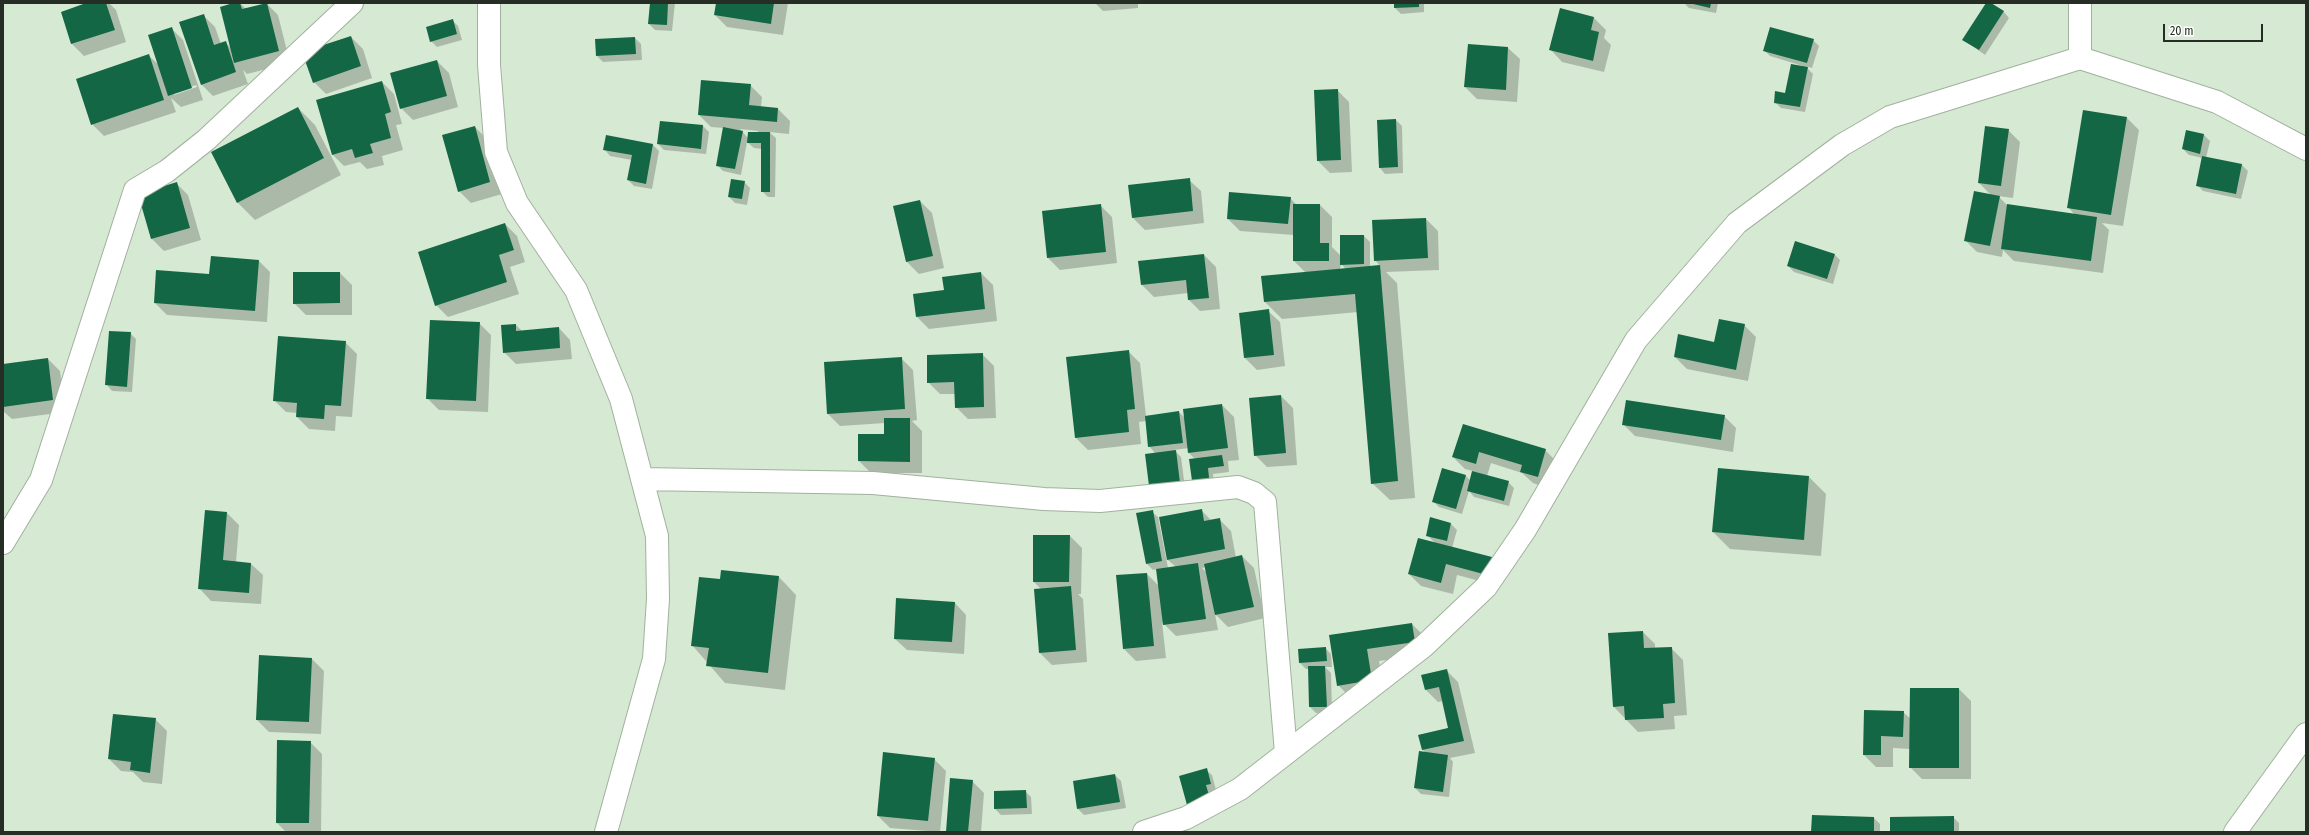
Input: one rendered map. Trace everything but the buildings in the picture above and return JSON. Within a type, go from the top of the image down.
[{"type":"street","points":[[3,543],[41,480],[135,190],[167,171],[206,140],[352,3]]},
{"type":"street","points":[[490,3],[488,64],[496,152],[517,203],[576,290],[621,399],[657,536],[658,599],[654,659],[606,832]]},
{"type":"street","points":[[2080,3],[2080,58]]},
{"type":"street","points":[[1144,832],[1189,825],[1240,789],[1424,646],[1486,587],[1525,530],[1636,340],[1737,223],[1842,146],[1890,117],[2080,58],[2217,102],[2306,149]]},
{"type":"street","points":[[642,479],[873,483],[1068,500],[1100,501],[1238,487],[1254,493],[1265,502],[1286,753]]},
{"type":"street","points":[[2235,832],[2306,734]]}]
